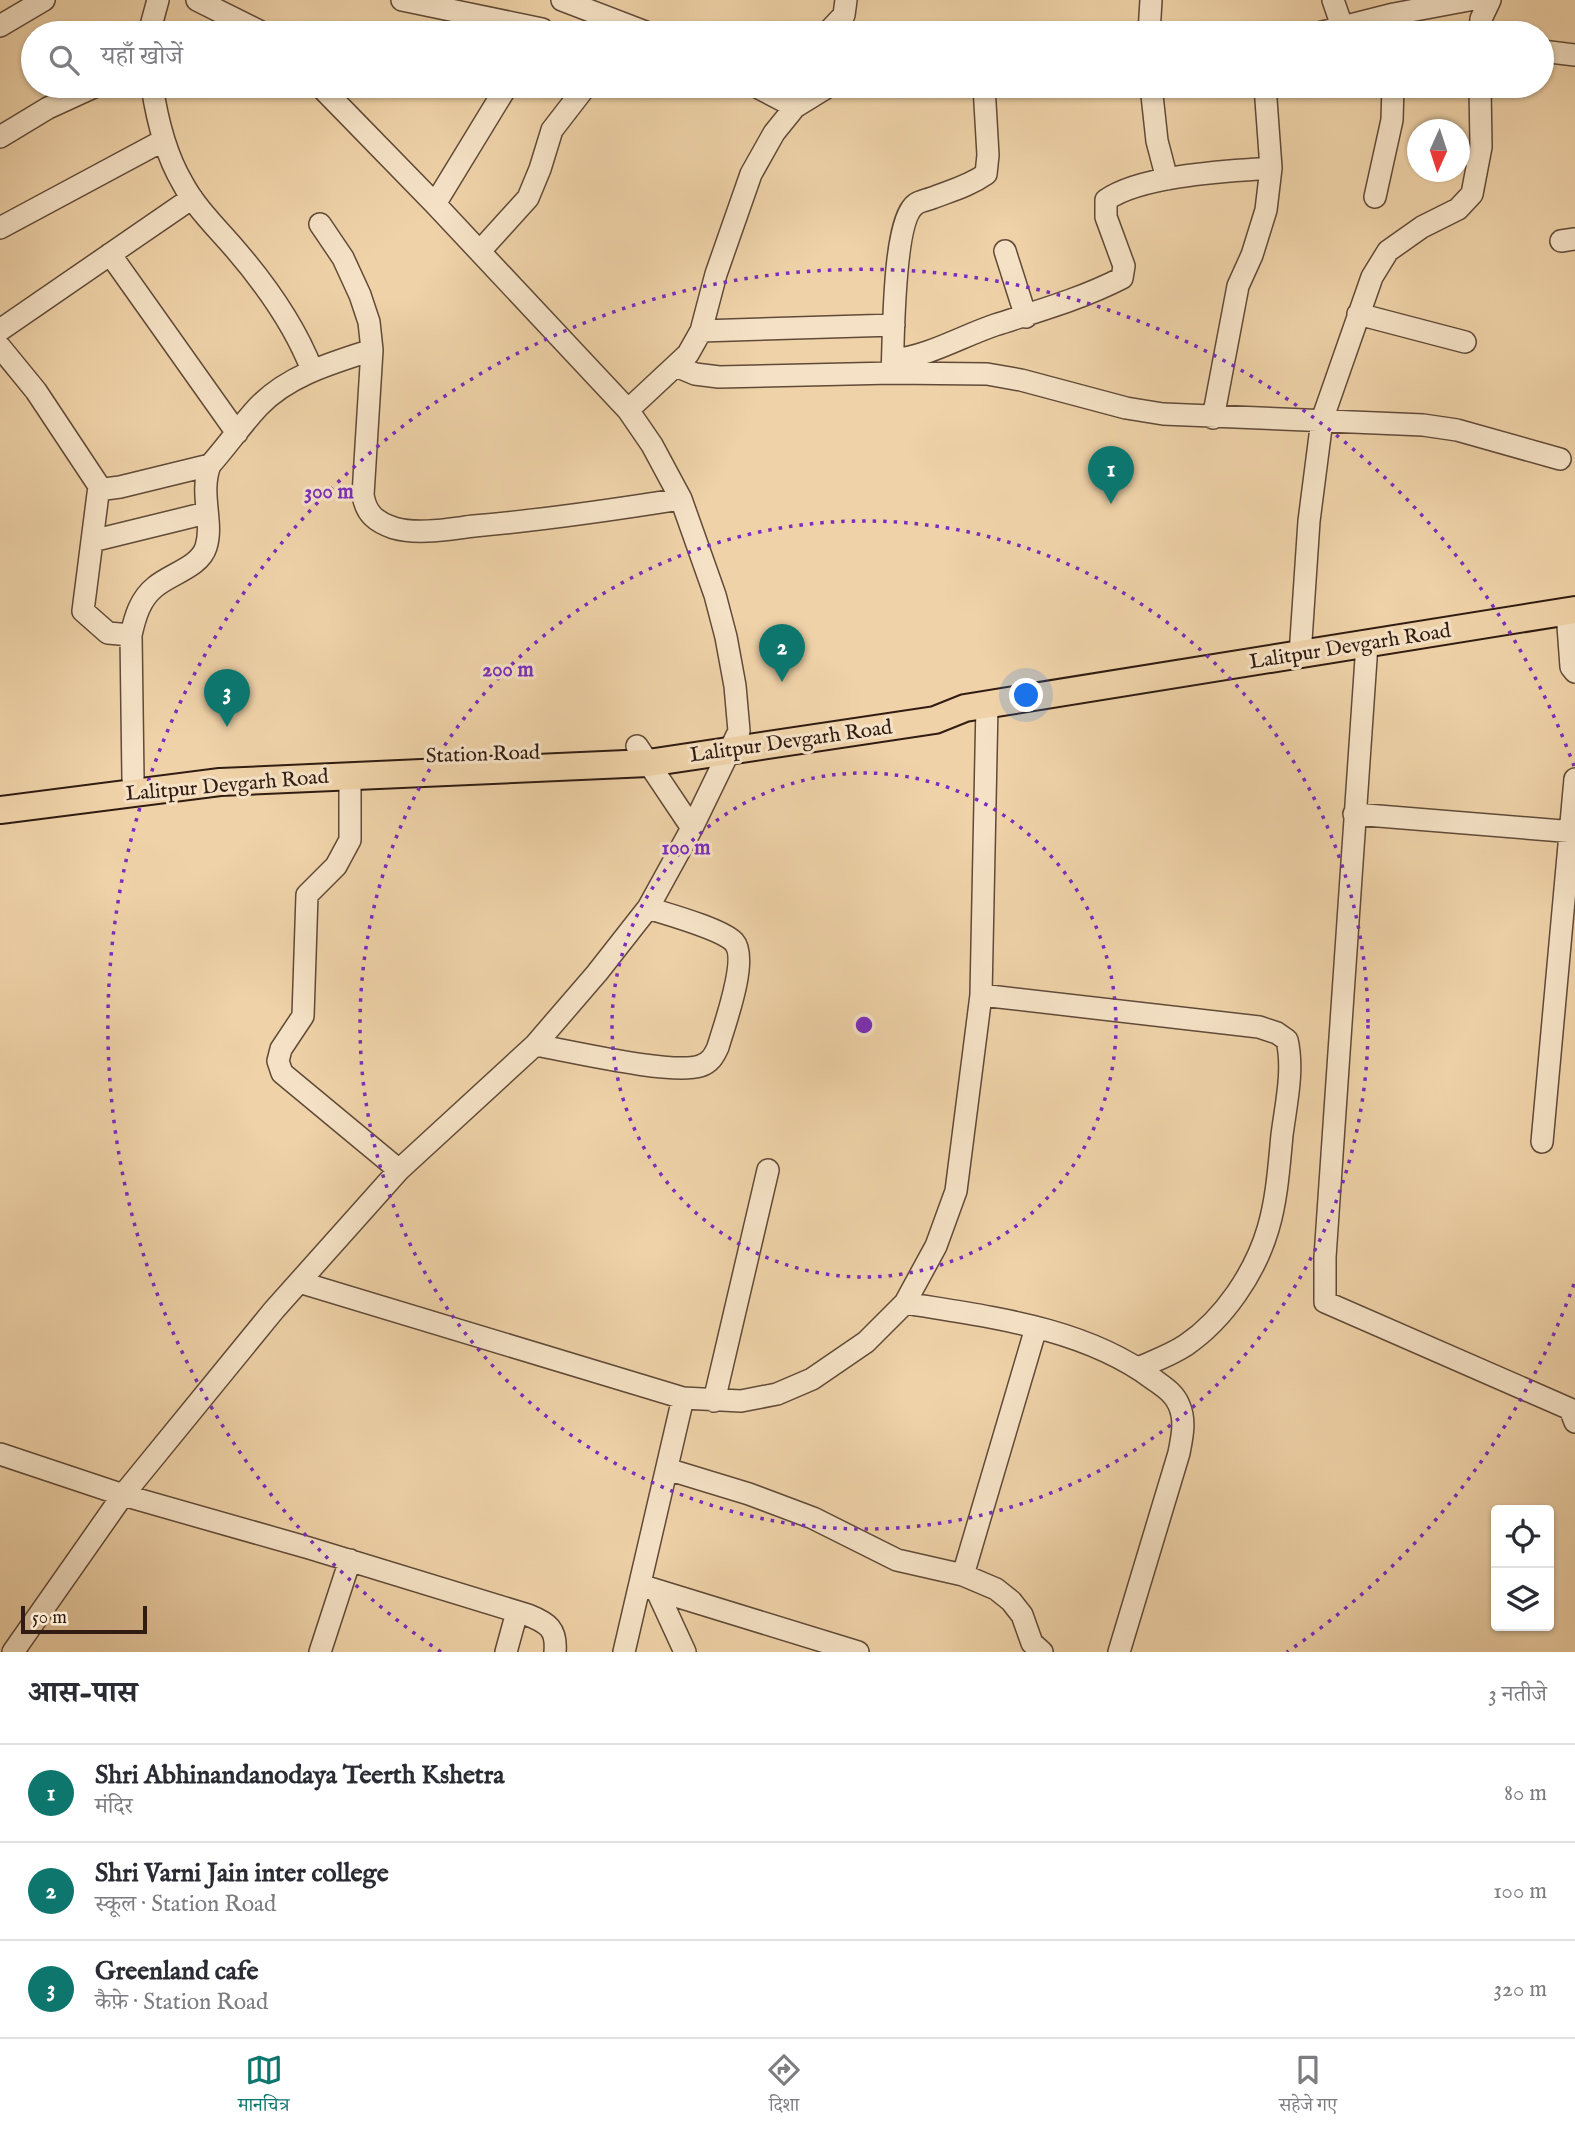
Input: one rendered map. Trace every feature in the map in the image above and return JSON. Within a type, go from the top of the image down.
[{"type":"main road","name":"Lalitpur Devgarh Road","points":[[0,810],[220,782],[349,776],[643,754],[734,741],[935,720],[976,707],[1571,611]]},
{"type":"main road","name":"Station Road","points":[[0,797],[225,768],[592,750],[643,754]]},
{"type":"street","points":[[0,26],[44,0]]},
{"type":"street","points":[[152,21],[158,0]]},
{"type":"street","points":[[402,0],[495,21]]},
{"type":"street","points":[[838,21],[844,15],[846,0]]},
{"type":"street","points":[[1150,21],[1151,0]]},
{"type":"street","points":[[1333,0],[1340,21]]},
{"type":"street","points":[[1373,21],[1445,2],[1469,0]]},
{"type":"street","points":[[1481,21],[1490,0]]},
{"type":"street","points":[[201,1],[240,21]]},
{"type":"street","points":[[547,21],[562,1],[603,21]]},
{"type":"street","points":[[1554,52],[1575,55]]},
{"type":"street","points":[[0,136],[70,98]]},
{"type":"street","points":[[154,98],[164,140],[181,182],[245,260],[283,313],[312,370]]},
{"type":"street","points":[[13,1652],[123,1495],[274,1310],[399,1170],[535,1045],[597,973],[648,908],[692,828],[734,741],[726,637],[715,595],[681,499],[652,445],[628,410],[480,251],[332,98]]},
{"type":"street","points":[[435,204],[500,98]]},
{"type":"street","points":[[480,251],[528,198],[552,130],[577,98]]},
{"type":"street","points":[[628,410],[688,354],[701,331],[716,274],[751,174],[791,98]]},
{"type":"street","points":[[892,367],[895,282],[904,226],[909,212],[916,204],[974,183],[986,174],[988,155],[985,98]]},
{"type":"street","points":[[1152,98],[1157,141],[1167,179]]},
{"type":"street","points":[[1213,418],[1238,286],[1252,255],[1266,211],[1271,168],[1266,98]]},
{"type":"street","points":[[1375,197],[1391,120],[1392,98]]},
{"type":"street","points":[[1300,655],[1310,521],[1322,420],[1372,277],[1388,251],[1422,227],[1458,209],[1472,194],[1481,147],[1480,98]]},
{"type":"street","points":[[0,228],[164,140]]},
{"type":"street","points":[[892,367],[995,325],[1026,317],[1100,289],[1122,278],[1124,266],[1106,217],[1107,200],[1118,192],[1167,179],[1271,168]]},
{"type":"street","points":[[0,330],[192,198]]},
{"type":"street","points":[[320,224],[343,258],[369,323],[372,350],[363,495],[365,506],[372,518],[395,528],[431,531],[564,518],[681,499]]},
{"type":"street","points":[[1005,251],[1026,317]]},
{"type":"street","points":[[110,254],[237,433]]},
{"type":"street","points":[[1358,314],[1465,342]]},
{"type":"street","points":[[701,331],[894,325]]},
{"type":"street","points":[[0,347],[36,391],[99,486],[105,489],[120,487],[210,465]]},
{"type":"street","points":[[133,779],[131,635],[134,617],[142,601],[154,587],[198,559],[206,548],[205,495],[206,475],[210,465],[260,405],[279,390],[312,370],[372,350]]},
{"type":"street","points":[[676,366],[695,374],[719,377],[892,367],[987,374],[1021,380],[1126,408],[1163,414],[1423,425],[1457,430],[1560,459]]},
{"type":"street","points":[[99,486],[83,611],[108,633],[131,635]]},
{"type":"street","points":[[92,541],[206,513]]},
{"type":"street","points":[[1571,611],[1571,667],[1575,672]]},
{"type":"street","points":[[1367,644],[1325,1257],[1325,1302],[1570,1409],[1575,1422]]},
{"type":"street","points":[[299,1282],[683,1398],[740,1401],[777,1394],[812,1379],[866,1342],[905,1303],[936,1246],[956,1191],[981,995],[976,707]]},
{"type":"street","points":[[643,754],[692,828]]},
{"type":"street","points":[[349,776],[349,840],[336,866],[307,895],[303,1016],[281,1049],[278,1061],[282,1073],[399,1170]]},
{"type":"street","points":[[1542,1142],[1569,917],[1575,779]]},
{"type":"street","points":[[1354,814],[1573,832]]},
{"type":"street","points":[[535,1045],[660,1067],[702,1066],[712,1059],[719,1047],[739,969],[740,954],[734,942],[719,933],[648,908]]},
{"type":"street","points":[[981,995],[1259,1027],[1277,1032],[1287,1040],[1290,1053],[1289,1080],[1275,1201],[1256,1262],[1236,1294],[1212,1322],[1187,1344],[1138,1368]]},
{"type":"street","points":[[714,1401],[768,1170]]},
{"type":"street","points":[[905,1303],[974,1314],[1075,1339],[1138,1368],[1172,1393],[1180,1406],[1183,1429],[1180,1453],[1119,1652]]},
{"type":"street","points":[[963,1575],[1036,1328]]},
{"type":"street","points":[[624,1652],[648,1588],[667,1469],[683,1398]]},
{"type":"street","points":[[0,1454],[123,1495],[349,1560],[539,1619],[551,1628],[556,1638],[555,1652]]},
{"type":"street","points":[[667,1469],[750,1494],[800,1513],[897,1560],[963,1575],[996,1590],[1011,1601],[1022,1615],[1032,1643],[1042,1652]]},
{"type":"street","points":[[320,1652],[349,1560]]},
{"type":"street","points":[[648,1588],[685,1652]]},
{"type":"street","points":[[648,1588],[858,1652]]},
{"type":"street","points":[[506,1652],[517,1612]]},
{"type":"place","name":"Shri Abhinandanodaya Teerth Kshetra","points":[[1111,504]]},
{"type":"place","name":"Shri Varni Jain inter college","points":[[782,682]]},
{"type":"place","name":"Greenland cafe","points":[[227,727]]}]
